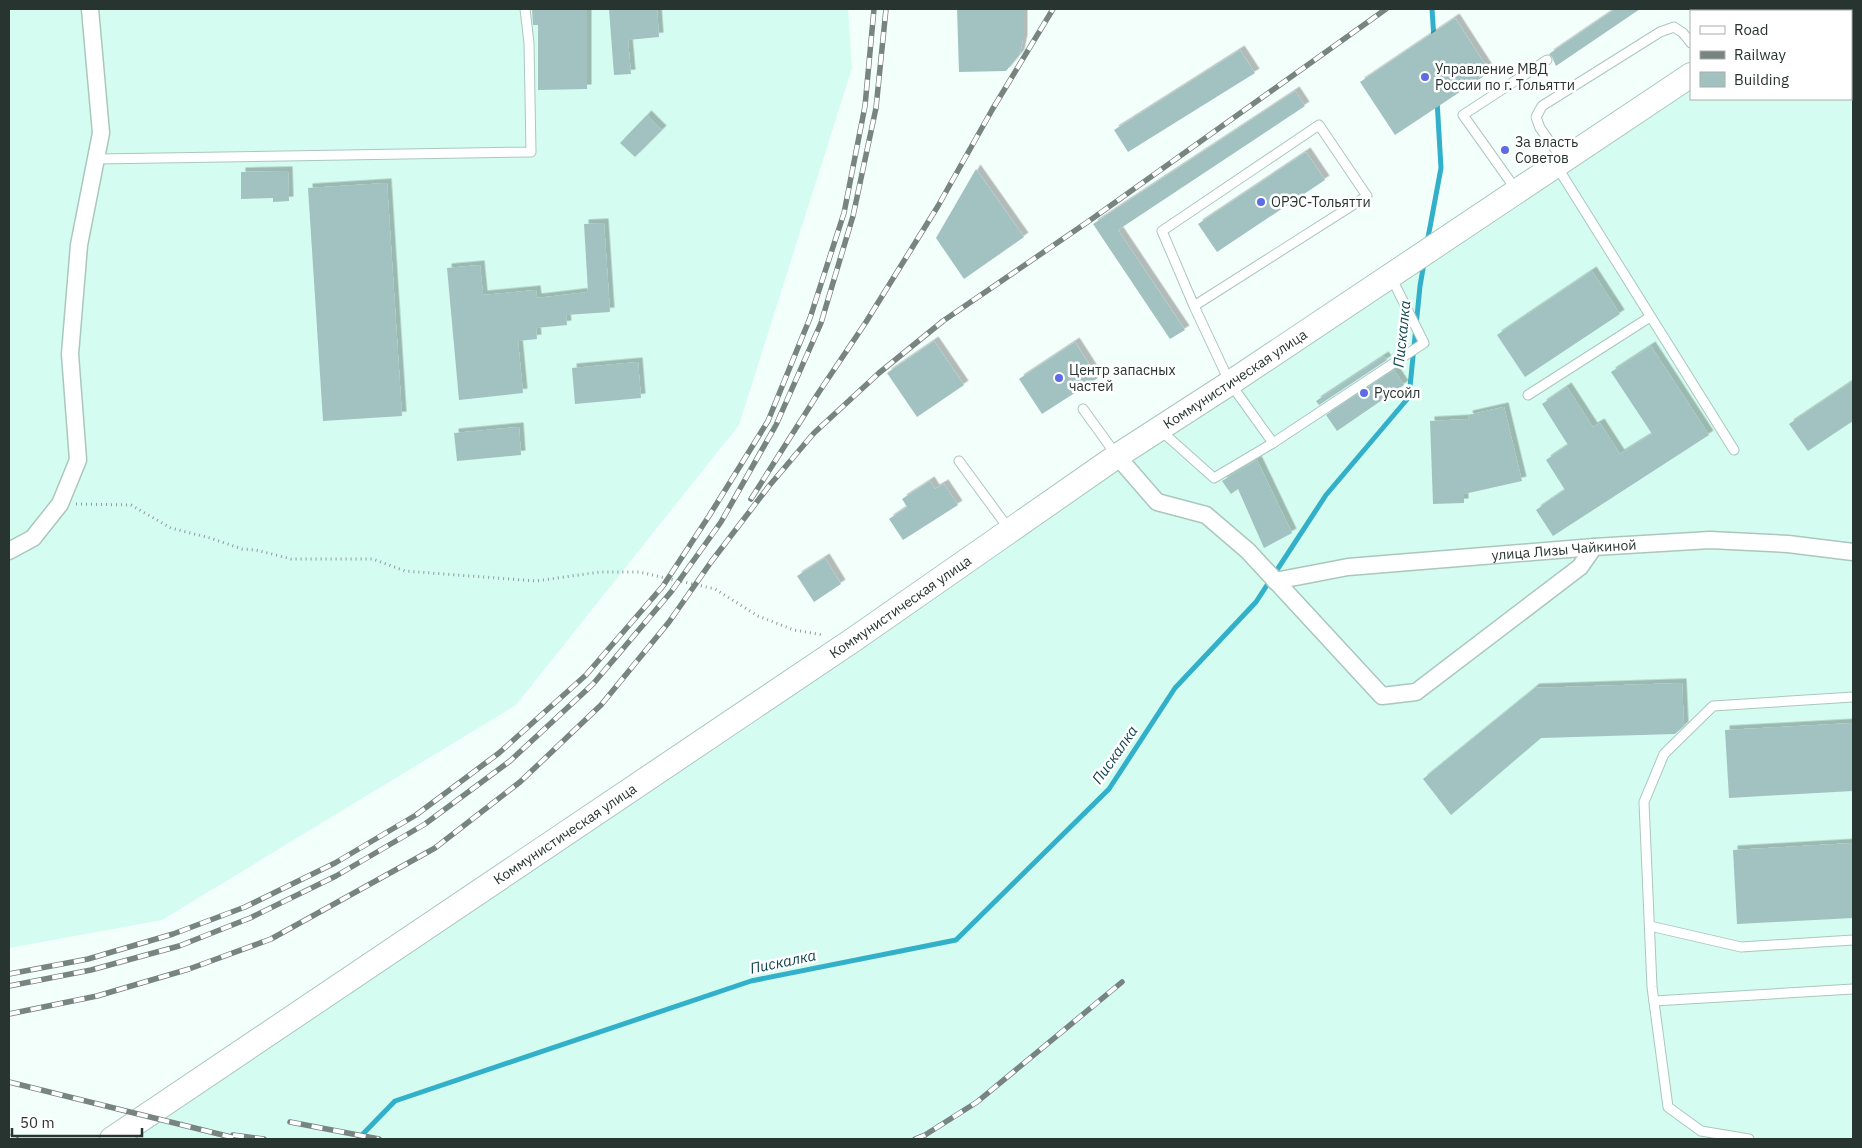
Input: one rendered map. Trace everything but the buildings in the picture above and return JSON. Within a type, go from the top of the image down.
[{"type":"main road","name":"Коммунистическая улица","points":[[112,1139],[853,640],[1117,456],[1230,383],[1690,76]]},
{"type":"street","points":[[9,551],[33,538],[60,504],[78,460],[70,354],[79,245],[101,133],[90,9]]},
{"type":"street","points":[[1117,456],[1157,502],[1206,514],[1248,551],[1382,696],[1416,692],[1580,567],[1594,547]]},
{"type":"street","name":"улица Лизы Чайкиной","points":[[1275,581],[1348,567],[1594,547],[1710,540],[1788,544],[1853,552]]},
{"type":"lane","points":[[96,159],[531,152],[529,43],[525,9]]},
{"type":"lane","points":[[1690,42],[1684,33],[1674,27],[1660,32],[1542,106],[1536,116],[1540,128],[1650,317],[1734,450]]},
{"type":"lane","points":[[1518,191],[1463,115],[1547,60]]},
{"type":"lane","points":[[1194,306],[1367,196],[1318,125],[1162,231],[1194,306],[1230,383],[1273,444]]},
{"type":"lane","points":[[1158,429],[1214,478],[1273,444],[1424,343],[1390,275]]},
{"type":"lane","points":[[1528,395],[1650,317]]},
{"type":"lane","points":[[1084,409],[1117,456]]},
{"type":"lane","points":[[959,461],[1010,530]]},
{"type":"lane","points":[[1749,1139],[1701,1131],[1668,1106],[1654,1001],[1644,802],[1664,754],[1713,706],[1853,697]]},
{"type":"lane","points":[[1650,926],[1741,947],[1853,940]]},
{"type":"lane","points":[[1654,1001],[1853,989]]},
{"type":"path","points":[[60,504],[131,505],[171,528],[242,549],[256,550],[291,559],[374,559],[405,570],[536,581],[600,572],[639,572],[715,589],[758,616],[794,630],[853,640]]},
{"type":"shaded area","points":[[9,9],[848,9],[852,68],[739,425],[516,705],[162,920],[9,948]]},
{"type":"shaded area","points":[[1853,9],[1853,1139],[116,1139],[1690,82],[1690,100],[1852,100],[1852,10],[1797,10]]},
{"type":"waterway","name":"Пискалка","points":[[1432,9],[1434,39]]},
{"type":"waterway","name":"Пискалка","points":[[1427,243],[1441,168],[1437,100]]},
{"type":"waterway","name":"Пискалка","points":[[358,1139],[395,1101],[751,981],[956,940],[1109,789],[1175,688],[1256,602],[1326,495],[1409,397],[1424,263]]},
{"type":"railway","points":[[9,974],[88,959],[173,934],[245,907],[335,863],[416,815],[499,753],[586,675],[663,586],[768,421],[810,318],[844,213],[865,106],[874,9]]},
{"type":"railway","points":[[9,986],[91,970],[179,946],[250,918],[336,876],[425,824],[510,761],[593,684],[671,592],[721,522],[776,425],[821,323],[853,216],[876,108],[886,9]]},
{"type":"railway","points":[[751,499],[866,322],[938,206],[992,110],[1053,9]]},
{"type":"railway","points":[[9,1014],[97,996],[189,969],[271,939],[435,848],[520,782],[601,705],[669,622],[711,562],[769,486],[814,433],[879,373],[943,321],[1089,221],[1386,9]]},
{"type":"railway","points":[[915,1139],[925,1135],[977,1102],[1122,982]]},
{"type":"railway","points":[[9,1082],[239,1139]]},
{"type":"railway","points":[[290,1122],[379,1139]]},
{"type":"railway","points":[[233,1135],[264,1139]]},
{"type":"railway","points":[[9,1137],[16,1139]]},
{"type":"place","name":"Управление МВД России по г. Тольятти","points":[[1425,77]]},
{"type":"place","name":"За власть Советов","points":[[1505,150]]},
{"type":"place","name":"ОРЭС-Тольятти","points":[[1261,202]]},
{"type":"place","name":"Центр запасных частей","points":[[1059,378]]},
{"type":"place","name":"Русойл","points":[[1364,393]]}]
